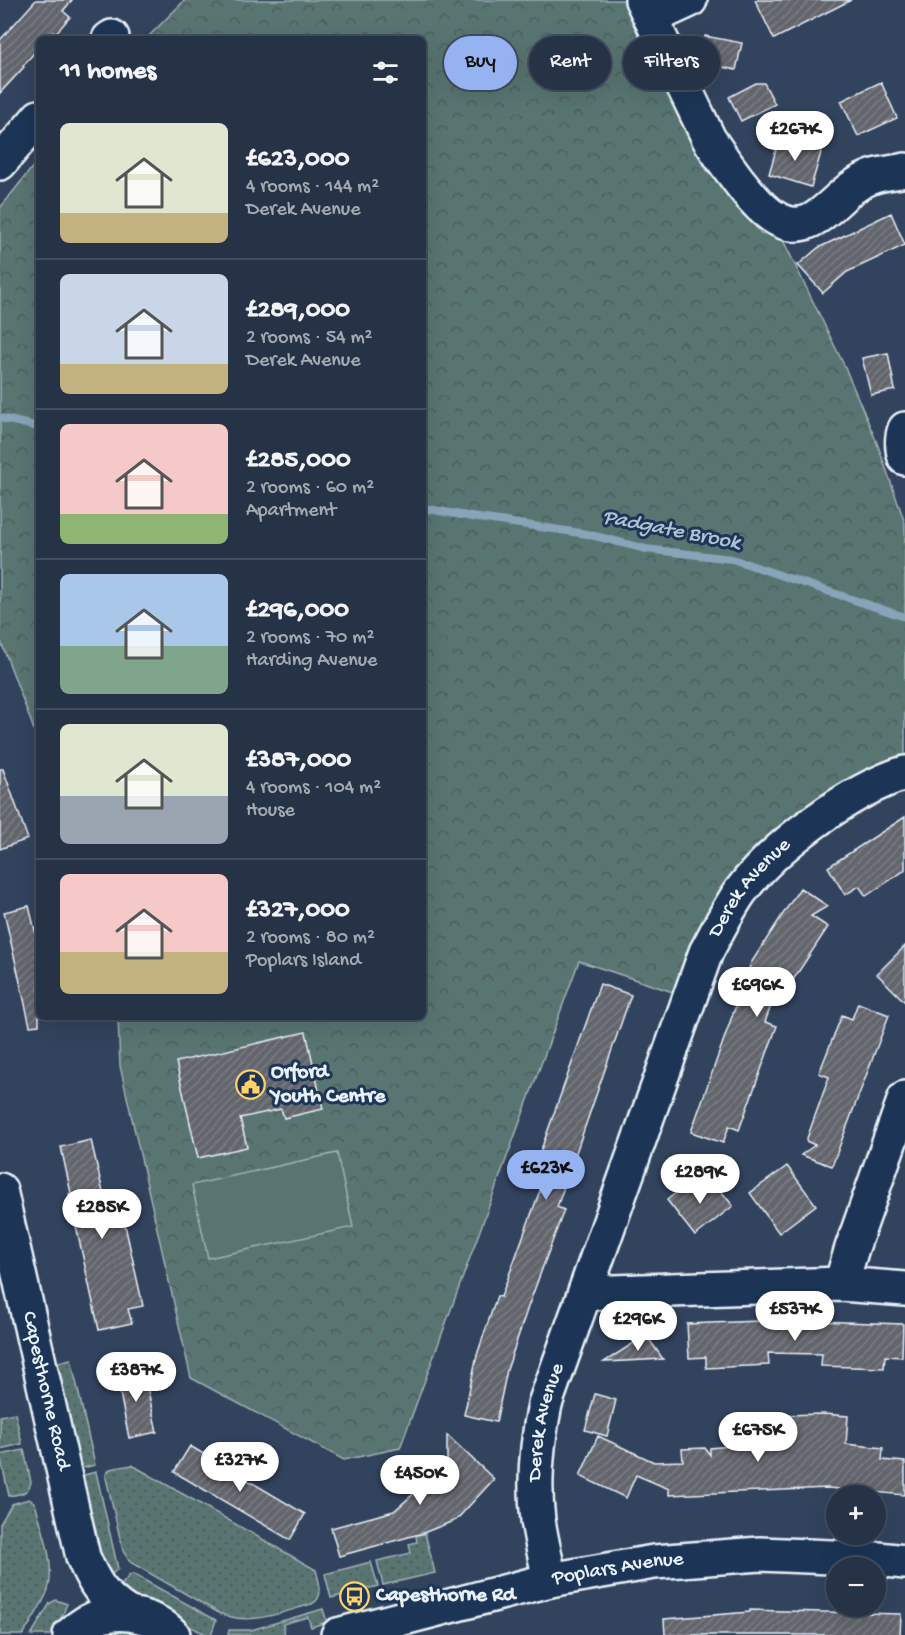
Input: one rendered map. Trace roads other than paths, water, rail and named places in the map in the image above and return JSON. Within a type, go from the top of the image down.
[{"type":"street","points":[[690,0],[647,9],[714,147],[763,210],[785,223],[808,222],[854,186],[869,178],[905,170]]},
{"type":"street","points":[[905,429],[902,436],[905,458]]},
{"type":"street","name":"Derek Avenue","points":[[550,1580],[538,1520],[536,1493],[539,1432],[545,1404],[706,952],[741,892],[763,866],[788,843],[822,816],[862,792],[905,773]]},
{"type":"street","points":[[842,1284],[852,1248],[905,1098]]},
{"type":"street","name":"Capesthorne Road","points":[[0,1190],[82,1557],[101,1592],[127,1613]]},
{"type":"street","points":[[585,1293],[842,1284],[905,1289]]},
{"type":"street","name":"Poplars Avenue","points":[[338,1635],[550,1580],[654,1562],[760,1554],[905,1562]]},
{"type":"street","name":"Capesthorne Road","points":[[68,1635],[79,1598],[82,1557]]},
{"type":"street","points":[[68,1635],[82,1624],[103,1615],[127,1613],[149,1619],[173,1634]]},
{"type":"waterway","name":"Padgate Brook","points":[[0,418],[36,426]]},
{"type":"waterway","name":"Padgate Brook","points":[[426,509],[587,534],[646,549],[732,559],[905,617]]},
{"type":"place","name":"Orford Youth Centre","points":[[250,1085]]},
{"type":"place","name":"Capesthorne Rd","points":[[355,1596]]}]
